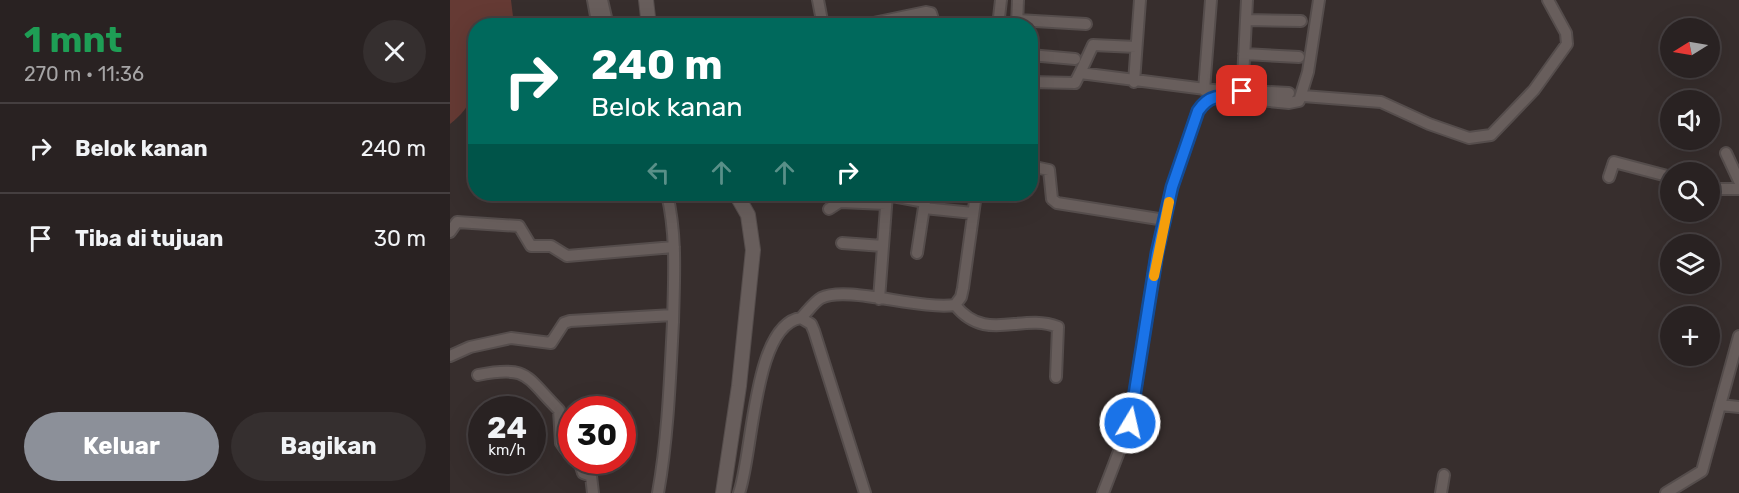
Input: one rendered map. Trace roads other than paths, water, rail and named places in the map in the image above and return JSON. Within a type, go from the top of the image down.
[{"type":"street","points":[[593,0],[596,16]]},
{"type":"street","points":[[602,0],[606,18]]},
{"type":"street","points":[[646,0],[648,18]]},
{"type":"street","points":[[818,0],[821,18]]},
{"type":"street","points":[[999,18],[1001,0]]},
{"type":"street","points":[[1017,18],[1018,0]]},
{"type":"street","points":[[1134,82],[1140,0]]},
{"type":"street","points":[[1204,90],[1211,0]]},
{"type":"street","points":[[1242,95],[1247,0]]},
{"type":"street","points":[[1080,73],[1290,103],[1299,101],[1303,96],[1319,0]]},
{"type":"street","points":[[1303,96],[1381,102],[1429,124],[1469,138],[1491,135],[1534,90],[1568,44],[1566,33],[1548,0]]},
{"type":"street","points":[[897,18],[926,12],[931,13],[933,18]]},
{"type":"street","points":[[1246,20],[1301,21]]},
{"type":"street","points":[[1038,23],[1086,24]]},
{"type":"street","points":[[1038,82],[1074,83],[1093,45],[1136,47]]},
{"type":"street","points":[[1244,54],[1299,57]]},
{"type":"street","points":[[1038,56],[1075,59]]},
{"type":"street","points":[[1103,493],[1130,423],[1172,187],[1198,111],[1212,97],[1288,93]]},
{"type":"street","points":[[1726,153],[1739,181]]},
{"type":"street","points":[[1609,177],[1614,162],[1660,174]]},
{"type":"street","points":[[1038,168],[1049,170],[1052,199],[1057,203],[1165,220]]},
{"type":"street","points":[[1720,189],[1739,189]]},
{"type":"street","points":[[658,493],[670,387],[673,315],[673,220],[669,201]]},
{"type":"street","points":[[723,493],[739,386],[753,250],[748,216],[740,201]]},
{"type":"street","points":[[829,209],[840,202],[852,201]]},
{"type":"street","points":[[879,299],[887,201]]},
{"type":"street","points":[[917,253],[925,201],[973,213]]},
{"type":"street","points":[[955,305],[963,288],[975,201]]},
{"type":"street","points":[[450,232],[457,222],[519,226],[531,246],[551,246],[567,256],[674,247]]},
{"type":"street","points":[[842,243],[883,246]]},
{"type":"street","points":[[739,493],[746,474],[762,368],[771,344],[782,327],[801,318],[819,299],[842,292],[917,305],[955,305]]},
{"type":"street","points":[[955,305],[962,314],[980,324],[1043,324],[1058,327],[1056,377]]},
{"type":"street","points":[[450,356],[471,346],[510,338],[551,343],[564,323],[570,321],[673,315]]},
{"type":"street","points":[[801,318],[811,324],[814,331],[865,493]]},
{"type":"street","points":[[1666,493],[1702,471],[1739,336]]},
{"type":"street","points":[[478,375],[505,369],[523,374],[558,409]]},
{"type":"street","points":[[1720,405],[1739,407]]},
{"type":"street","points":[[585,474],[591,477],[593,493]]},
{"type":"street","points":[[1441,493],[1444,475]]}]
